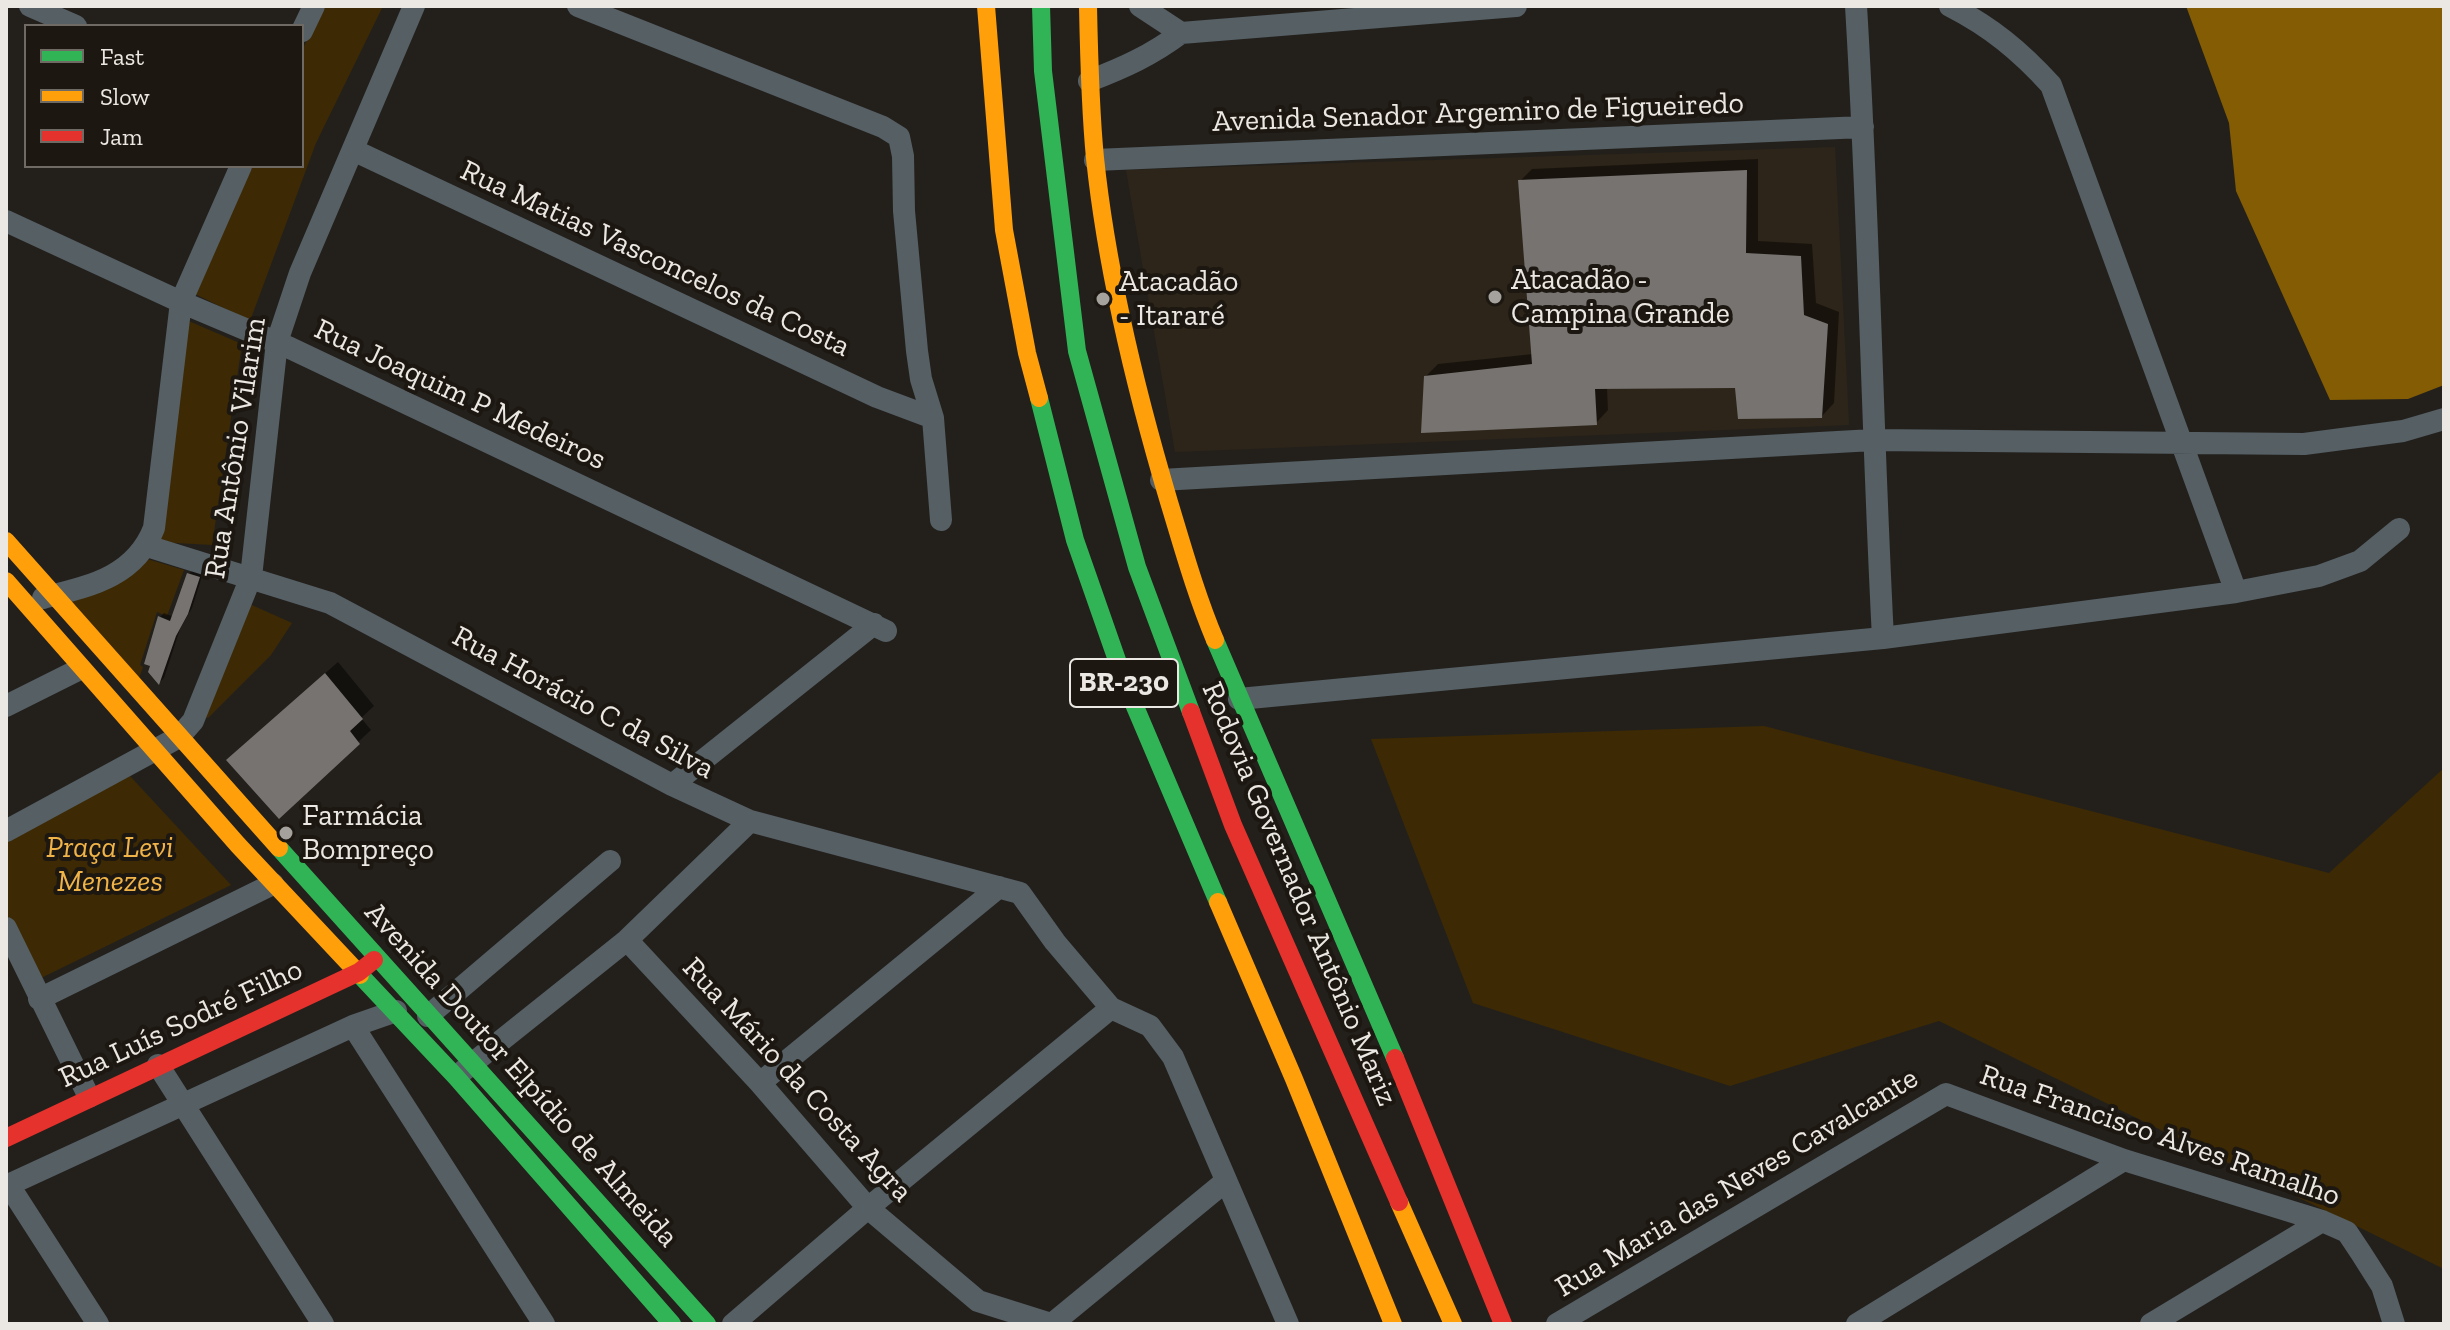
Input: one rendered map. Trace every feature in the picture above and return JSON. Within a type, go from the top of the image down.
[{"type":"main road","name":"BR-230","points":[[986,6],[1004,230],[1027,353],[1075,540],[1125,683],[1294,1079],[1393,1324]]},
{"type":"main road","name":"Rodovia Governador Antônio Mariz","points":[[1041,6],[1043,71],[1077,351],[1137,567],[1233,825],[1453,1324]]},
{"type":"main road","points":[[1088,6],[1089,81],[1095,160]]},
{"type":"main road","name":"BR-230","points":[[1095,160],[1129,354],[1161,480],[1200,605],[1387,1038],[1503,1324]]},
{"type":"main road","name":"Avenida Doutor Elpídio de Almeida","points":[[6,541],[428,1016],[465,1070],[672,1324]]},
{"type":"main road","name":"Avenida Doutor Elpídio de Almeida","points":[[6,581],[80,669],[273,884],[396,1011],[465,1070],[707,1324]]},
{"type":"main road","name":"Rua Luís Sodré Filho","points":[[6,1138],[359,972],[377,958]]},
{"type":"street","points":[[30,6],[71,24]]},
{"type":"street","points":[[304,27],[314,6]]},
{"type":"street","name":"Rua Antônio Vilarim","points":[[6,831],[179,737],[193,721],[251,577],[277,342],[300,273],[414,6]]},
{"type":"street","points":[[578,6],[883,127],[899,137],[917,351],[921,379],[933,418],[941,520]]},
{"type":"street","points":[[1140,6],[1181,33]]},
{"type":"street","points":[[1089,81],[1130,66],[1181,33],[1516,6]]},
{"type":"street","points":[[1856,6],[1883,638]]},
{"type":"street","points":[[1950,6],[2020,52],[2051,85],[2236,592]]},
{"type":"street","name":"Avenida Senador Argemiro de Figueiredo","points":[[1095,160],[1863,127]]},
{"type":"street","name":"Rua Matias Vasconcelos da Costa","points":[[353,150],[877,397],[933,418]]},
{"type":"street","points":[[25,603],[92,584],[120,572],[136,560],[147,546],[154,528],[181,302],[240,168]]},
{"type":"street","name":"Rua Joaquim P Medeiros","points":[[6,221],[181,302],[277,342],[880,628],[672,785]]},
{"type":"street","points":[[1161,480],[1873,440],[2304,444],[2403,431],[2444,419]]},
{"type":"street","points":[[1239,699],[1883,638],[2236,592],[2319,576],[2360,561],[2399,529]]},
{"type":"street","name":"Rua Horácio C da Silva","points":[[147,546],[330,603],[672,785],[750,821],[1020,893],[1055,942],[1111,1008]]},
{"type":"street","points":[[6,706],[80,669]]},
{"type":"street","points":[[465,1070],[627,940],[750,821]]},
{"type":"street","points":[[428,1016],[610,861]]},
{"type":"street","points":[[39,999],[273,884]]},
{"type":"street","points":[[760,1083],[999,887]]},
{"type":"street","points":[[6,928],[89,1097]]},
{"type":"street","name":"Rua Mário da Costa Agra","points":[[627,940],[760,1083],[868,1208],[978,1301],[1052,1324],[1226,1181]]},
{"type":"street","points":[[733,1324],[868,1208],[1111,1008],[1150,1026],[1173,1057],[1288,1324]]},
{"type":"street","points":[[98,1324],[7,1185],[353,1026],[396,1011]]},
{"type":"street","points":[[353,1026],[544,1324]]},
{"type":"street","points":[[158,1065],[323,1324]]},
{"type":"street","name":"Rua Francisco Alves Ramalho","points":[[1946,1094],[2124,1160],[2322,1221],[2347,1232],[2382,1286],[2394,1324]]},
{"type":"street","name":"Rua Maria das Neves Cavalcante","points":[[1557,1324],[1946,1094]]},
{"type":"street","points":[[1857,1324],[2124,1160]]},
{"type":"street","points":[[2151,1324],[2322,1221]]},
{"type":"shaded area","points":[[2186,6],[2444,6],[2444,385],[2408,399],[2330,400],[2236,191],[2229,123]]},
{"type":"shaded area","name":"Atacadão - Campina Grande","points":[[1835,147],[1849,425],[1175,452],[1126,170]]},
{"type":"green space","points":[[322,6],[383,6],[316,143],[250,321],[193,293],[249,168],[304,168],[304,46]]},
{"type":"green space","points":[[184,319],[242,344],[212,545],[158,542]]},
{"type":"green space","points":[[147,559],[184,570],[167,616],[157,612],[137,684],[59,598]]},
{"type":"green space","points":[[245,602],[292,623],[271,655],[208,718],[198,714]]},
{"type":"green space","points":[[1764,726],[2329,873],[2444,768],[2444,1269],[1939,1021],[1730,1086],[1473,1003],[1371,739]]},
{"type":"green space","name":"Praça Levi Menezes","points":[[130,776],[231,885],[37,980],[6,912],[6,839]]},
{"type":"building","points":[[1747,170],[1746,253],[1801,256],[1804,315],[1828,324],[1822,418],[1738,419],[1735,388],[1595,389],[1597,425],[1421,433],[1424,376],[1532,364],[1518,180]]},
{"type":"building","points":[[187,573],[200,577],[159,685],[148,672],[150,666],[144,664],[158,616],[170,621]]},
{"type":"building","points":[[325,673],[363,719],[350,731],[360,744],[279,819],[226,760]]},
{"type":"traffic: fast","points":[[1041,6],[1043,71],[1077,351],[1137,567],[1191,712]]},
{"type":"traffic: fast","points":[[1039,398],[1075,540],[1125,683],[1218,902]]},
{"type":"traffic: fast","points":[[1215,640],[1395,1058]]},
{"type":"traffic: fast","points":[[279,848],[707,1324]]},
{"type":"traffic: fast","points":[[360,975],[456,1077],[672,1324]]},
{"type":"traffic: slow","points":[[986,6],[1004,230],[1027,353],[1039,398]]},
{"type":"traffic: slow","points":[[1088,6],[1095,158],[1115,288],[1157,460],[1190,571],[1215,640]]},
{"type":"traffic: slow","points":[[6,541],[279,848]]},
{"type":"traffic: slow","points":[[6,581],[238,845],[360,975]]},
{"type":"traffic: slow","points":[[1218,902],[1294,1079],[1393,1324]]},
{"type":"traffic: slow","points":[[1399,1202],[1453,1324]]},
{"type":"traffic: jam","points":[[1191,712],[1233,825],[1399,1202]]},
{"type":"traffic: jam","points":[[6,1138],[359,972],[374,960]]},
{"type":"traffic: jam","points":[[1395,1058],[1503,1324]]},
{"type":"place","name":"Atacadão - Campina Grande","points":[[1495,297]]},
{"type":"place","name":"Atacadão - Itararé","points":[[1103,299]]},
{"type":"place","name":"Farmácia Bompreço","points":[[286,833]]}]
